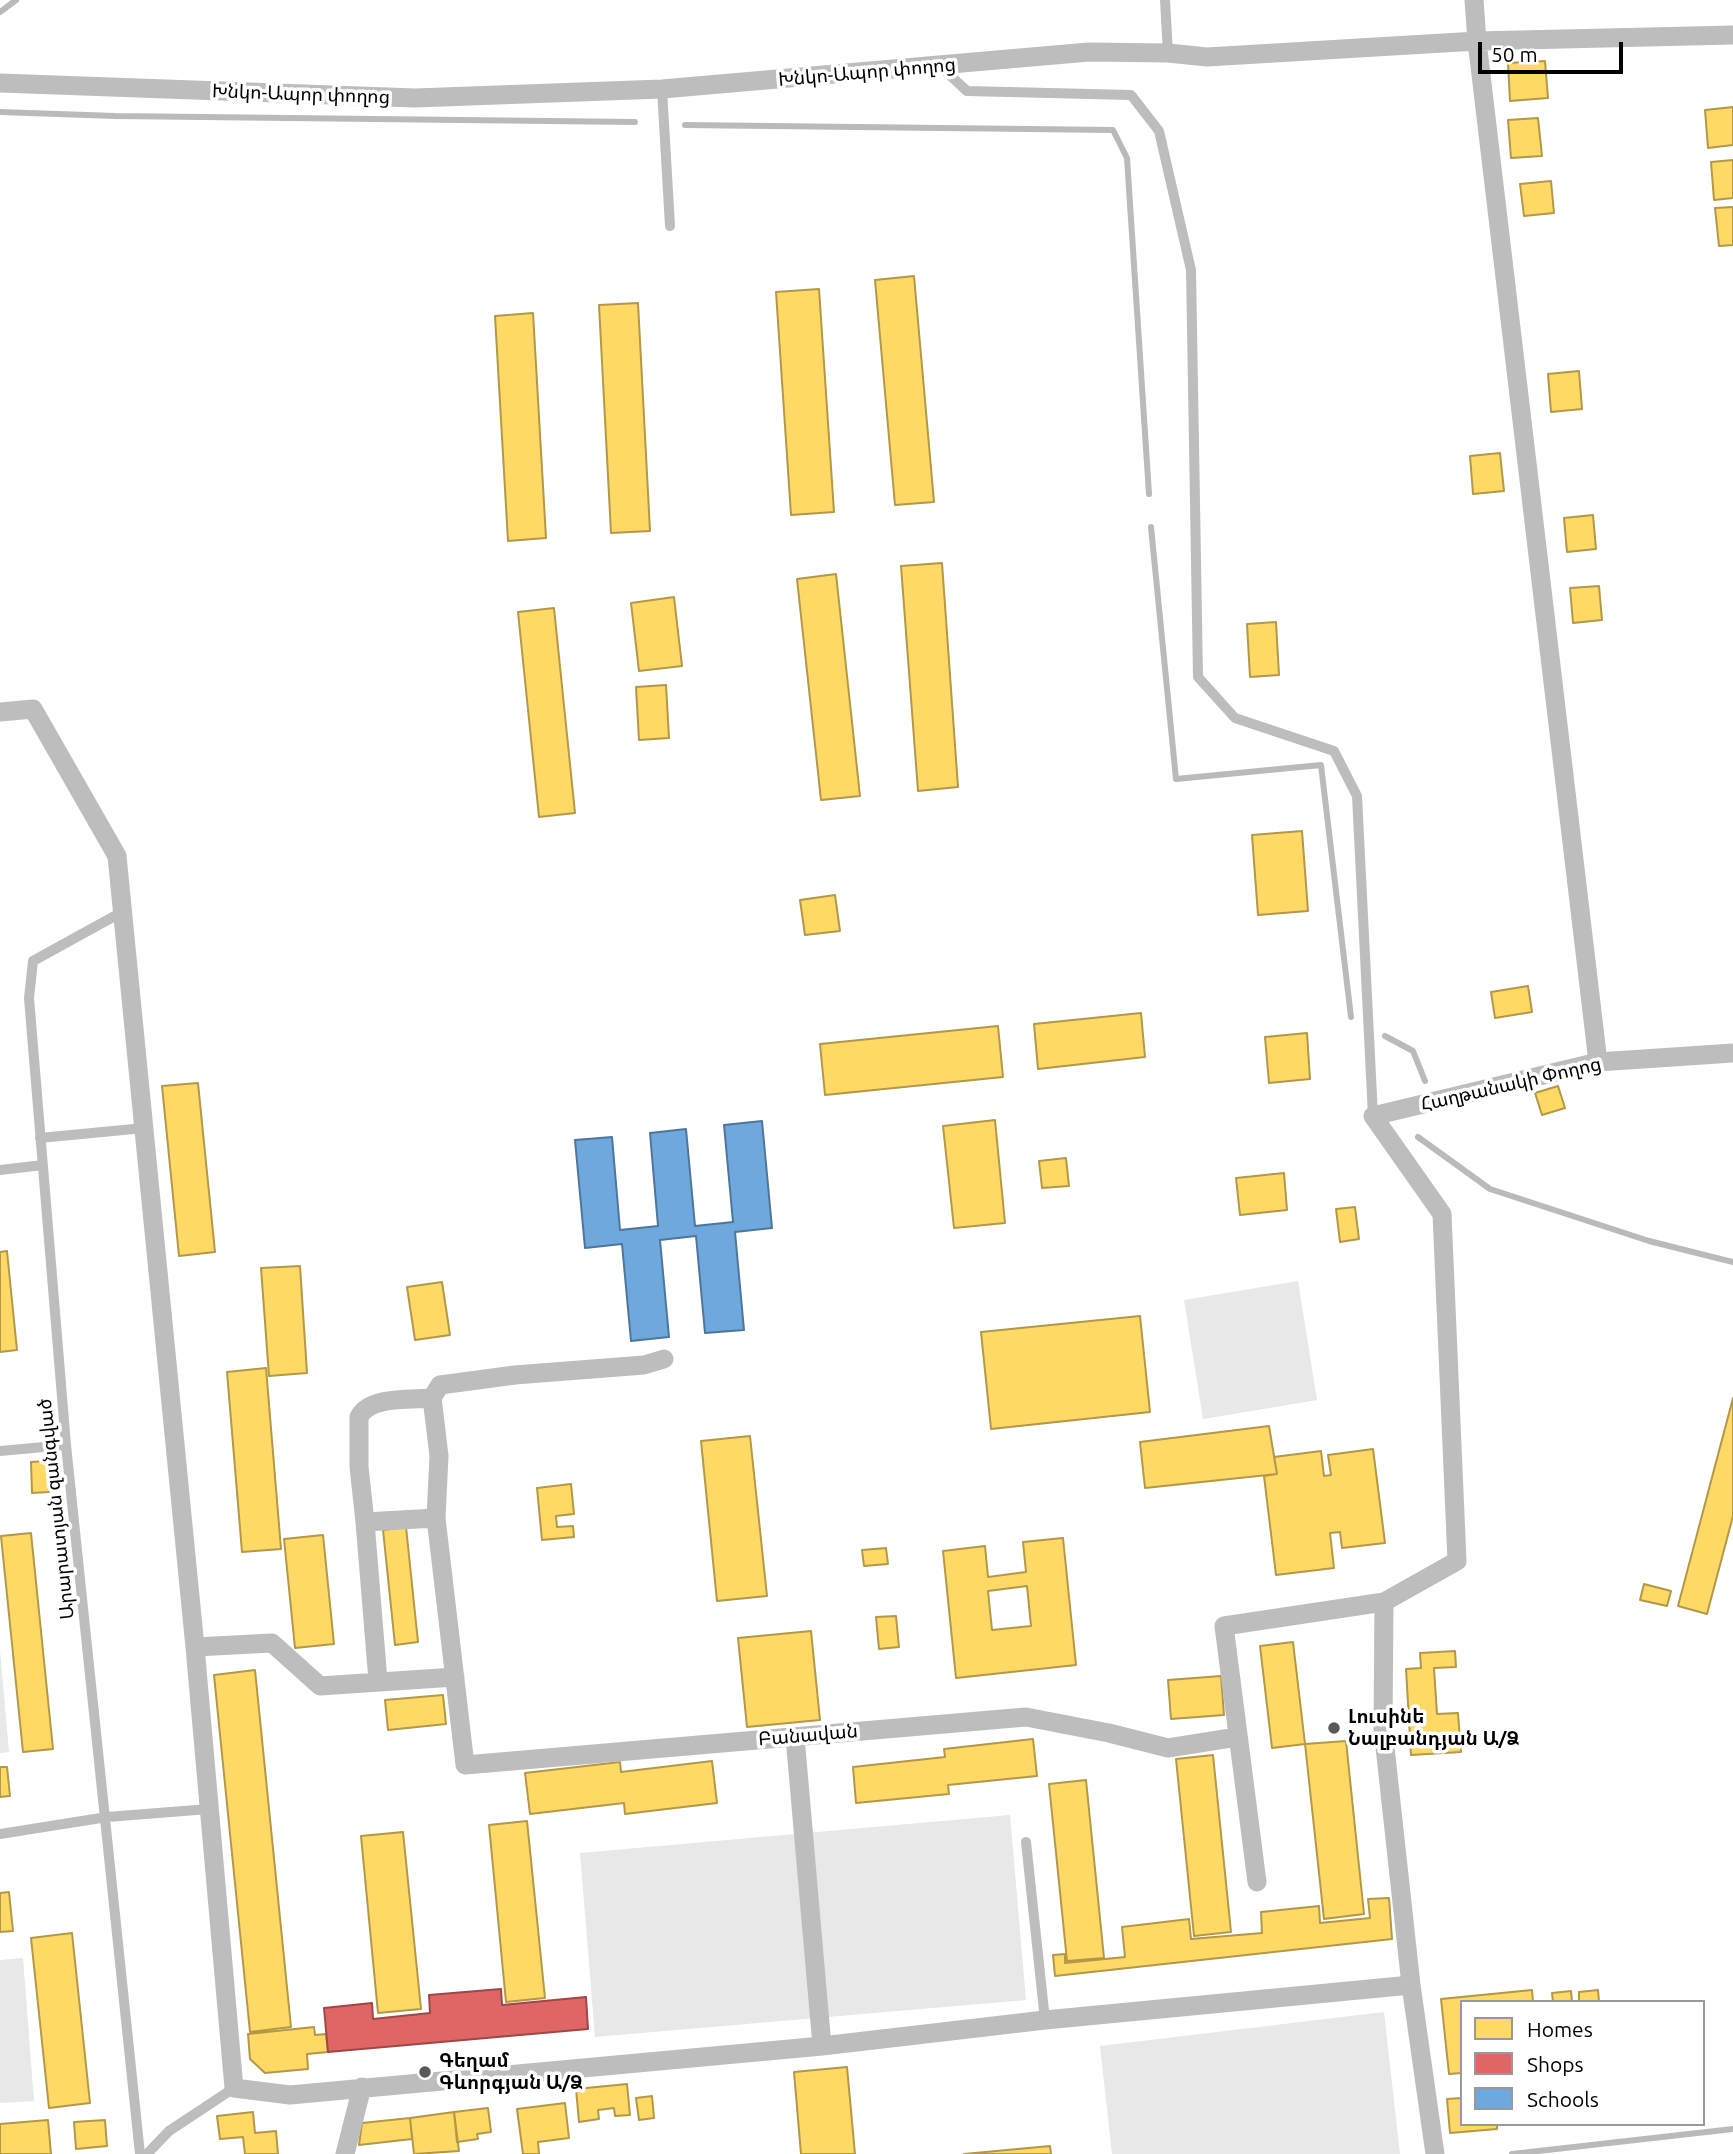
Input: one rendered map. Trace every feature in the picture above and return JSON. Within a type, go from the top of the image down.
[{"type":"street","points":[[1474,0],[1598,1062]]},
{"type":"street","name":"Խնկո-Ապոր փողոց","points":[[0,83],[415,98],[662,89],[1088,52],[1168,52],[1207,57],[1477,41],[1733,35]]},
{"type":"street","points":[[0,712],[33,709],[117,856],[195,1647],[234,2088],[290,2095],[822,2046],[1045,2020],[1410,1985]]},
{"type":"street","name":"Հաղթանակի Փողոց","points":[[1373,1116],[1598,1062],[1733,1053]]},
{"type":"street","points":[[1257,1882],[1224,1626],[1384,1602],[1457,1561],[1442,1214],[1373,1116]]},
{"type":"street","points":[[195,1647],[272,1643],[320,1686],[455,1677],[436,1518],[439,1456],[432,1398],[440,1385],[515,1375],[644,1365],[664,1359]]},
{"type":"street","points":[[378,1681],[359,1467],[359,1417],[370,1405],[432,1398]]},
{"type":"street","points":[[365,1522],[436,1518]]},
{"type":"street","points":[[1384,1602],[1383,1729],[1410,1985],[1435,2154]]},
{"type":"street","name":"Բանավան","points":[[455,1677],[465,1765],[1026,1717],[1110,1733],[1168,1748],[1237,1737]]},
{"type":"street","points":[[795,1737],[822,2046]]},
{"type":"street","points":[[345,2154],[362,2087]]},
{"type":"lane","points":[[1165,0],[1168,52]]},
{"type":"lane","points":[[939,65],[967,91],[1131,95],[1159,131],[1191,270],[1198,677],[1235,718],[1334,751],[1357,796],[1373,1116]]},
{"type":"lane","points":[[662,89],[670,226]]},
{"type":"lane","name":"Արարատյան զանգված","points":[[122,912],[33,961],[29,998],[66,1445],[141,2154]]},
{"type":"lane","points":[[40,1138],[144,1128]]},
{"type":"lane","points":[[0,1170],[43,1165]]},
{"type":"lane","points":[[0,1451],[66,1445]]},
{"type":"lane","points":[[0,1834],[107,1817],[209,1809]]},
{"type":"lane","points":[[1026,1842],[1045,2020]]},
{"type":"lane","points":[[147,2154],[169,2131],[234,2088]]},
{"type":"shaded area","points":[[1298,1281],[1317,1400],[1203,1419],[1184,1300]]},
{"type":"shaded area","points":[[0,1650],[9,1752],[0,1753]]},
{"type":"shaded area","points":[[1010,1815],[1026,2000],[595,2037],[580,1853]]},
{"type":"shaded area","points":[[23,1958],[34,2101],[0,2103],[0,1960]]},
{"type":"shaded area","points":[[1384,2012],[1400,2154],[1112,2154],[1100,2046]]},
{"type":"building: Homes","points":[[1545,61],[1548,98],[1510,101],[1508,63]]},
{"type":"building: Homes","points":[[1733,107],[1733,145],[1708,148],[1705,110]]},
{"type":"building: Homes","points":[[1538,118],[1542,156],[1511,158],[1508,120]]},
{"type":"building: Homes","points":[[1733,160],[1733,198],[1714,200],[1711,162]]},
{"type":"building: Homes","points":[[1551,181],[1554,213],[1524,216],[1520,184]]},
{"type":"building: Homes","points":[[1733,207],[1733,245],[1719,246],[1715,208]]},
{"type":"building: Homes","points":[[914,276],[934,502],[895,505],[875,280]]},
{"type":"building: Homes","points":[[819,289],[834,512],[791,515],[776,292]]},
{"type":"building: Homes","points":[[638,303],[650,531],[611,533],[599,305]]},
{"type":"building: Homes","points":[[533,313],[546,538],[508,541],[495,316]]},
{"type":"building: Homes","points":[[1579,371],[1582,409],[1551,412],[1548,374]]},
{"type":"building: Homes","points":[[1500,453],[1504,491],[1473,494],[1470,456]]},
{"type":"building: Homes","points":[[1593,515],[1596,549],[1567,552],[1564,518]]},
{"type":"building: Homes","points":[[942,563],[958,787],[918,791],[901,566]]},
{"type":"building: Homes","points":[[836,574],[860,796],[821,800],[797,579]]},
{"type":"building: Homes","points":[[1599,586],[1602,620],[1573,623],[1570,588]]},
{"type":"building: Homes","points":[[674,597],[682,666],[639,671],[631,603]]},
{"type":"building: Homes","points":[[554,608],[575,813],[539,817],[518,612]]},
{"type":"building: Homes","points":[[1276,622],[1279,675],[1250,677],[1247,624]]},
{"type":"building: Homes","points":[[666,685],[669,738],[639,740],[636,687]]},
{"type":"building: Homes","points":[[1302,831],[1308,911],[1258,915],[1252,835]]},
{"type":"building: Homes","points":[[835,895],[840,931],[805,935],[800,900]]},
{"type":"building: Homes","points":[[1528,986],[1532,1012],[1495,1018],[1491,992]]},
{"type":"building: Homes","points":[[1141,1013],[1145,1057],[1038,1069],[1034,1024]]},
{"type":"building: Homes","points":[[998,1026],[1003,1077],[825,1095],[820,1044]]},
{"type":"building: Homes","points":[[1307,1033],[1310,1079],[1269,1083],[1265,1037]]},
{"type":"building: Homes","points":[[198,1083],[215,1252],[179,1256],[162,1086]]},
{"type":"building: Homes","points":[[1558,1086],[1565,1108],[1542,1115],[1535,1093]]},
{"type":"building: Homes","points":[[995,1120],[1005,1223],[954,1228],[943,1126]]},
{"type":"building: Homes","points":[[1066,1158],[1069,1186],[1042,1188],[1039,1161]]},
{"type":"building: Homes","points":[[1284,1173],[1287,1210],[1240,1215],[1236,1178]]},
{"type":"building: Homes","points":[[1355,1207],[1359,1239],[1340,1242],[1336,1209]]},
{"type":"building: Homes","points":[[7,1251],[17,1350],[0,1352],[0,1252]]},
{"type":"building: Homes","points":[[300,1266],[307,1373],[269,1376],[261,1268]]},
{"type":"building: Homes","points":[[442,1282],[450,1335],[415,1340],[407,1287]]},
{"type":"building: Homes","points":[[1140,1316],[1150,1412],[991,1429],[981,1332]]},
{"type":"building: Homes","points":[[266,1368],[281,1549],[242,1552],[227,1372]]},
{"type":"building: Homes","points":[[1733,1398],[1733,1516],[1707,1614],[1678,1606]]},
{"type":"building: Homes","points":[[1269,1426],[1277,1474],[1145,1488],[1140,1442]]},
{"type":"building: Homes","points":[[750,1436],[767,1596],[717,1601],[701,1441]]},
{"type":"building: Homes","points":[[1373,1449],[1385,1543],[1342,1548],[1340,1532],[1330,1533],[1334,1568],[1276,1575],[1264,1476],[1277,1474],[1274,1457],[1321,1451],[1324,1476],[1331,1475],[1328,1455]]},
{"type":"building: Homes","points":[[47,1461],[49,1492],[32,1493],[31,1462]]},
{"type":"building: Homes","points":[[571,1484],[574,1514],[556,1516],[557,1527],[573,1526],[574,1537],[542,1540],[537,1488]]},
{"type":"building: Homes","points":[[406,1527],[418,1642],[395,1645],[383,1530]]},
{"type":"building: Homes","points":[[31,1533],[53,1749],[23,1752],[1,1536]]},
{"type":"building: Homes","points":[[323,1535],[334,1644],[295,1648],[284,1539]]},
{"type":"building: Homes","points":[[1063,1538],[1076,1665],[956,1678],[943,1551],[985,1546],[988,1577],[1026,1572],[1023,1542]],"holes":[[[1027,1586],[1031,1626],[992,1630],[988,1591]]]},
{"type":"building: Homes","points":[[886,1548],[888,1564],[864,1566],[862,1550]]},
{"type":"building: Homes","points":[[1644,1584],[1671,1591],[1667,1606],[1640,1600]]},
{"type":"building: Homes","points":[[896,1616],[899,1647],[879,1649],[876,1617]]},
{"type":"building: Homes","points":[[811,1631],[820,1720],[747,1727],[738,1638]]},
{"type":"building: Homes","points":[[1293,1642],[1305,1744],[1272,1748],[1260,1646]]},
{"type":"building: Homes","points":[[1455,1651],[1456,1667],[1434,1668],[1437,1714],[1458,1713],[1461,1752],[1411,1755],[1406,1669],[1421,1668],[1420,1653]]},
{"type":"building: Homes","points":[[255,1670],[291,2027],[250,2032],[214,1675]]},
{"type":"building: Homes","points":[[1221,1676],[1224,1715],[1171,1719],[1168,1680]]},
{"type":"building: Homes","points":[[443,1695],[446,1724],[388,1730],[385,1700]]},
{"type":"building: Homes","points":[[1033,1739],[1037,1776],[948,1785],[949,1794],[856,1803],[853,1767],[945,1757],[944,1749]]},
{"type":"building: Homes","points":[[1346,1741],[1364,1914],[1324,1919],[1305,1744]]},
{"type":"building: Homes","points":[[1213,1755],[1231,1932],[1194,1936],[1176,1759]]},
{"type":"building: Homes","points":[[712,1761],[717,1803],[625,1814],[624,1803],[530,1814],[525,1773],[620,1762],[621,1772]]},
{"type":"building: Homes","points":[[0,1767],[7,1767],[10,1796],[0,1797]]},
{"type":"building: Homes","points":[[1086,1780],[1104,1958],[1067,1961],[1049,1784]]},
{"type":"building: Homes","points":[[527,1821],[545,1998],[506,2002],[489,1825]]},
{"type":"building: Homes","points":[[403,1832],[421,2009],[378,2013],[361,1836]]},
{"type":"building: Homes","points":[[9,1892],[13,1931],[0,1932],[0,1893]]},
{"type":"building: Homes","points":[[1389,1898],[1392,1939],[1055,1976],[1053,1955],[1065,1954],[1065,1963],[1125,1957],[1122,1927],[1189,1919],[1191,1939],[1262,1933],[1261,1912],[1319,1906],[1320,1923],[1370,1918],[1368,1899]]},
{"type":"building: Homes","points":[[72,1933],[90,2103],[49,2108],[31,1938]]},
{"type":"building: Homes","points":[[1532,1990],[1533,2000],[1460,2000],[1460,2073],[1449,2074],[1441,1999]]},
{"type":"building: Homes","points":[[1598,1990],[1599,2000],[1579,2000],[1579,1992]]},
{"type":"building: Homes","points":[[1571,1991],[1572,2000],[1553,2000],[1552,1993]]},
{"type":"building: Homes","points":[[314,2027],[315,2035],[326,2034],[328,2052],[307,2054],[308,2069],[265,2073],[250,2059],[248,2034]]},
{"type":"building: Homes","points":[[847,2067],[855,2154],[801,2154],[794,2072]]},
{"type":"building: Homes","points":[[627,2084],[630,2115],[615,2116],[614,2108],[598,2110],[599,2119],[579,2122],[576,2089]]},
{"type":"building: Homes","points":[[652,2096],[654,2118],[639,2120],[636,2098]]},
{"type":"building: Homes","points":[[1460,2098],[1460,2126],[1497,2126],[1497,2129],[1450,2133],[1447,2099]]},
{"type":"building: Homes","points":[[565,2103],[569,2138],[538,2142],[539,2154],[523,2154],[517,2109]]},
{"type":"building: Homes","points":[[488,2108],[491,2132],[477,2134],[478,2139],[457,2142],[454,2112]]},
{"type":"building: Homes","points":[[253,2112],[255,2133],[276,2131],[278,2154],[245,2154],[243,2137],[220,2139],[217,2116]]},
{"type":"building: Homes","points":[[454,2112],[459,2151],[414,2154],[410,2118]]},
{"type":"building: Homes","points":[[410,2118],[412,2139],[359,2145],[362,2123]]},
{"type":"building: Homes","points":[[48,2120],[51,2154],[0,2154],[0,2124]]},
{"type":"building: Homes","points":[[105,2120],[107,2146],[76,2149],[74,2122]]},
{"type":"building: Homes","points":[[1050,2146],[1051,2154],[964,2154]]},
{"type":"building: Shops","points":[[501,1989],[502,2005],[586,1997],[588,2029],[328,2052],[324,2008],[372,2003],[373,2019],[430,2013],[429,1995]]},
{"type":"building: Schools","points":[[762,1121],[772,1228],[735,1232],[744,1330],[705,1333],[696,1236],[660,1240],[669,1337],[631,1341],[622,1244],[585,1248],[575,1140],[612,1137],[620,1230],[658,1226],[650,1133],[686,1129],[695,1226],[733,1222],[724,1125]]},
{"type":"waterway","points":[[0,12],[16,0]]},
{"type":"waterway","points":[[0,112],[115,116],[635,122]]},
{"type":"waterway","points":[[685,125],[1113,130],[1127,158],[1149,494]]},
{"type":"waterway","points":[[1151,527],[1176,779],[1321,765],[1351,1017]]},
{"type":"waterway","points":[[1385,1036],[1413,1051],[1425,1081]]},
{"type":"waterway","points":[[1418,1137],[1490,1189],[1649,1241],[1733,1262]]},
{"type":"waterway","points":[[1512,2154],[1733,2129]]},
{"type":"place","name":"Լուսինե Նալբանդյան Ա/Ձ","points":[[1334,1728]]},
{"type":"place","name":"Գեղամ Գևորգյան Ա/Ձ","points":[[425,2072]]}]
